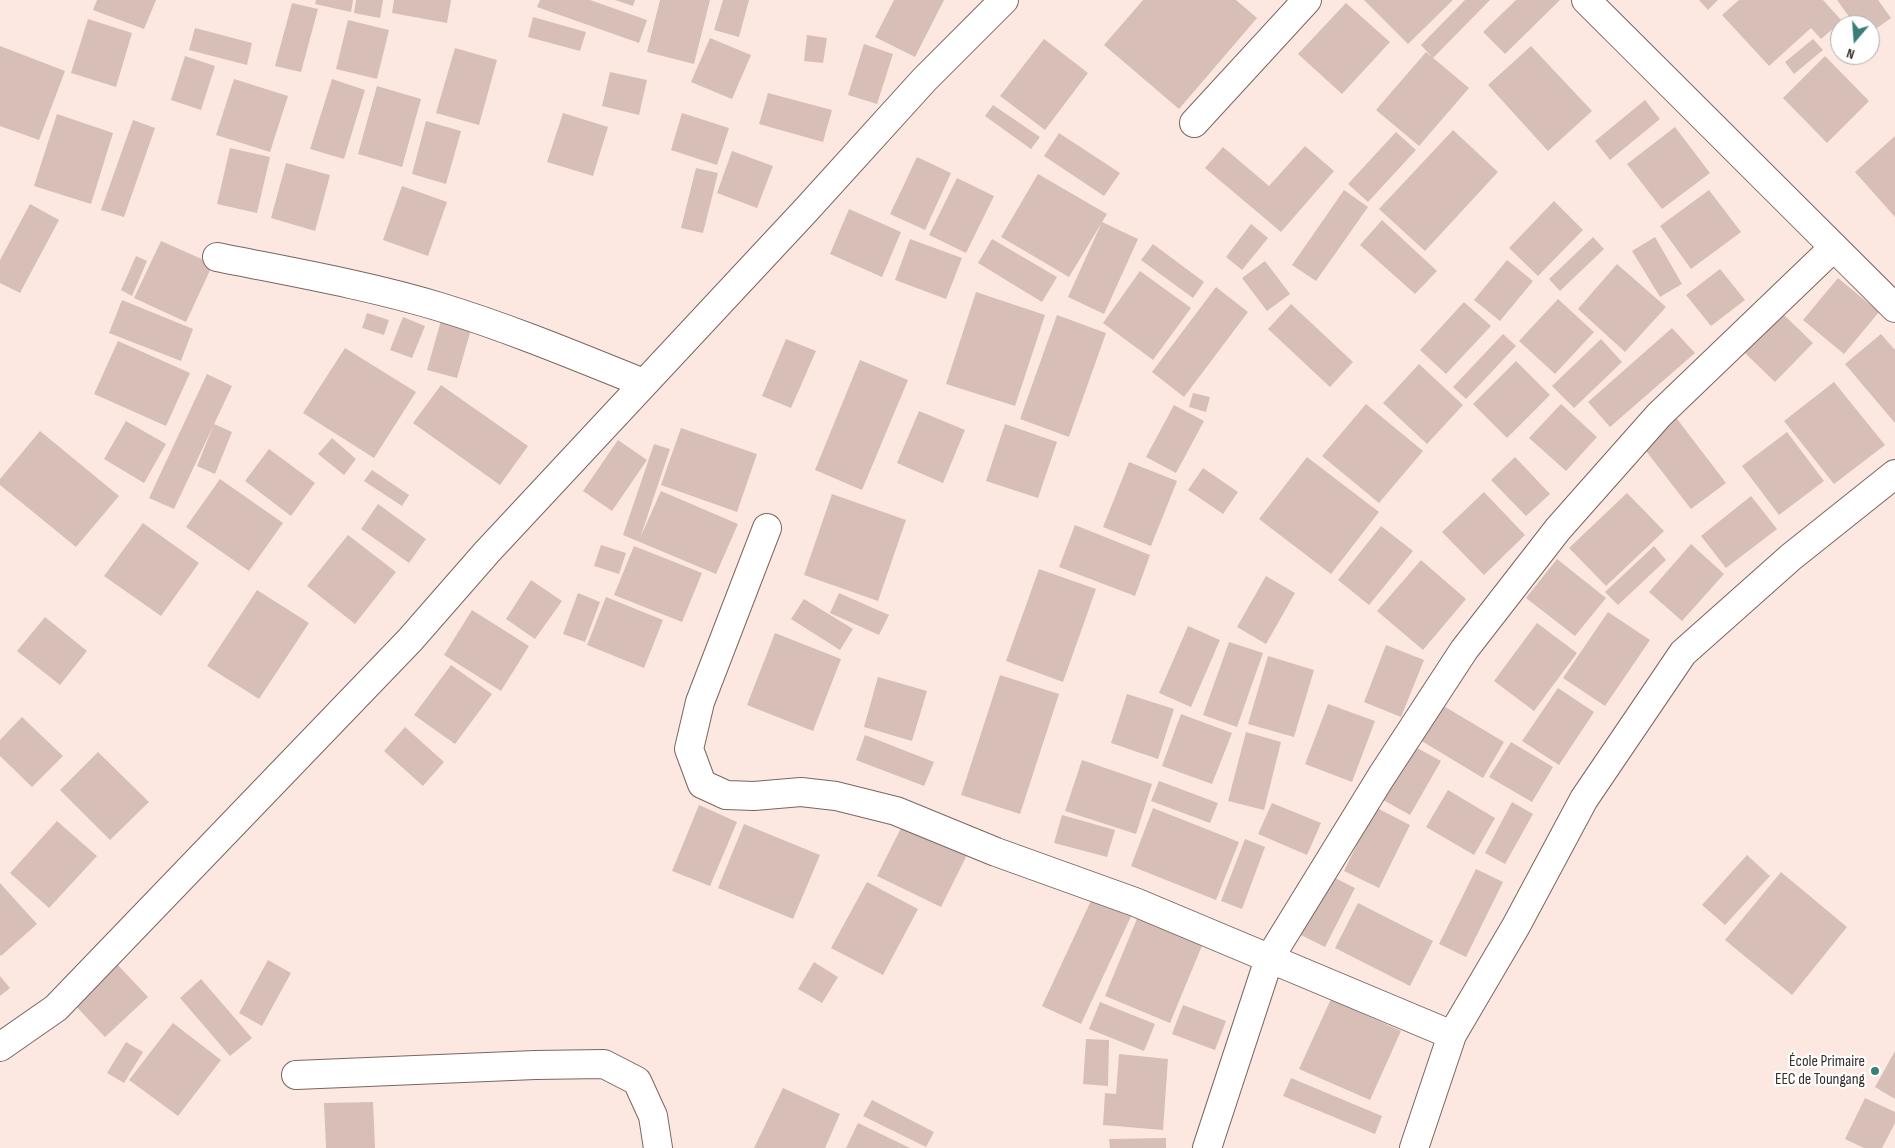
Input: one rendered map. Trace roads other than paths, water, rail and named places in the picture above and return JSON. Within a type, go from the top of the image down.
[{"type":"street","points":[[1,1048],[56,1008],[410,640],[487,552],[807,209],[924,80],[1004,0]]},
{"type":"street","points":[[1194,123],[1307,0]]},
{"type":"street","points":[[1586,0],[1895,308]]},
{"type":"street","points":[[1207,1148],[1269,959],[1380,776],[1464,650],[1558,529],[1659,414],[1833,248]]},
{"type":"street","points":[[217,257],[344,284],[439,307],[536,340],[643,383]]},
{"type":"street","points":[[1414,1148],[1452,1035],[1516,926],[1584,799],[1683,653],[1791,557],[1895,474]]},
{"type":"street","points":[[767,528],[700,702],[689,749],[702,784],[726,795],[754,796],[801,792],[836,796],[896,811],[996,852],[1135,902],[1452,1035]]},
{"type":"street","points":[[296,1075],[604,1064],[637,1081],[654,1116],[658,1148]]},
{"type":"place","name":"École Primaire EEC de Toungang","points":[[1875,1071]]}]
